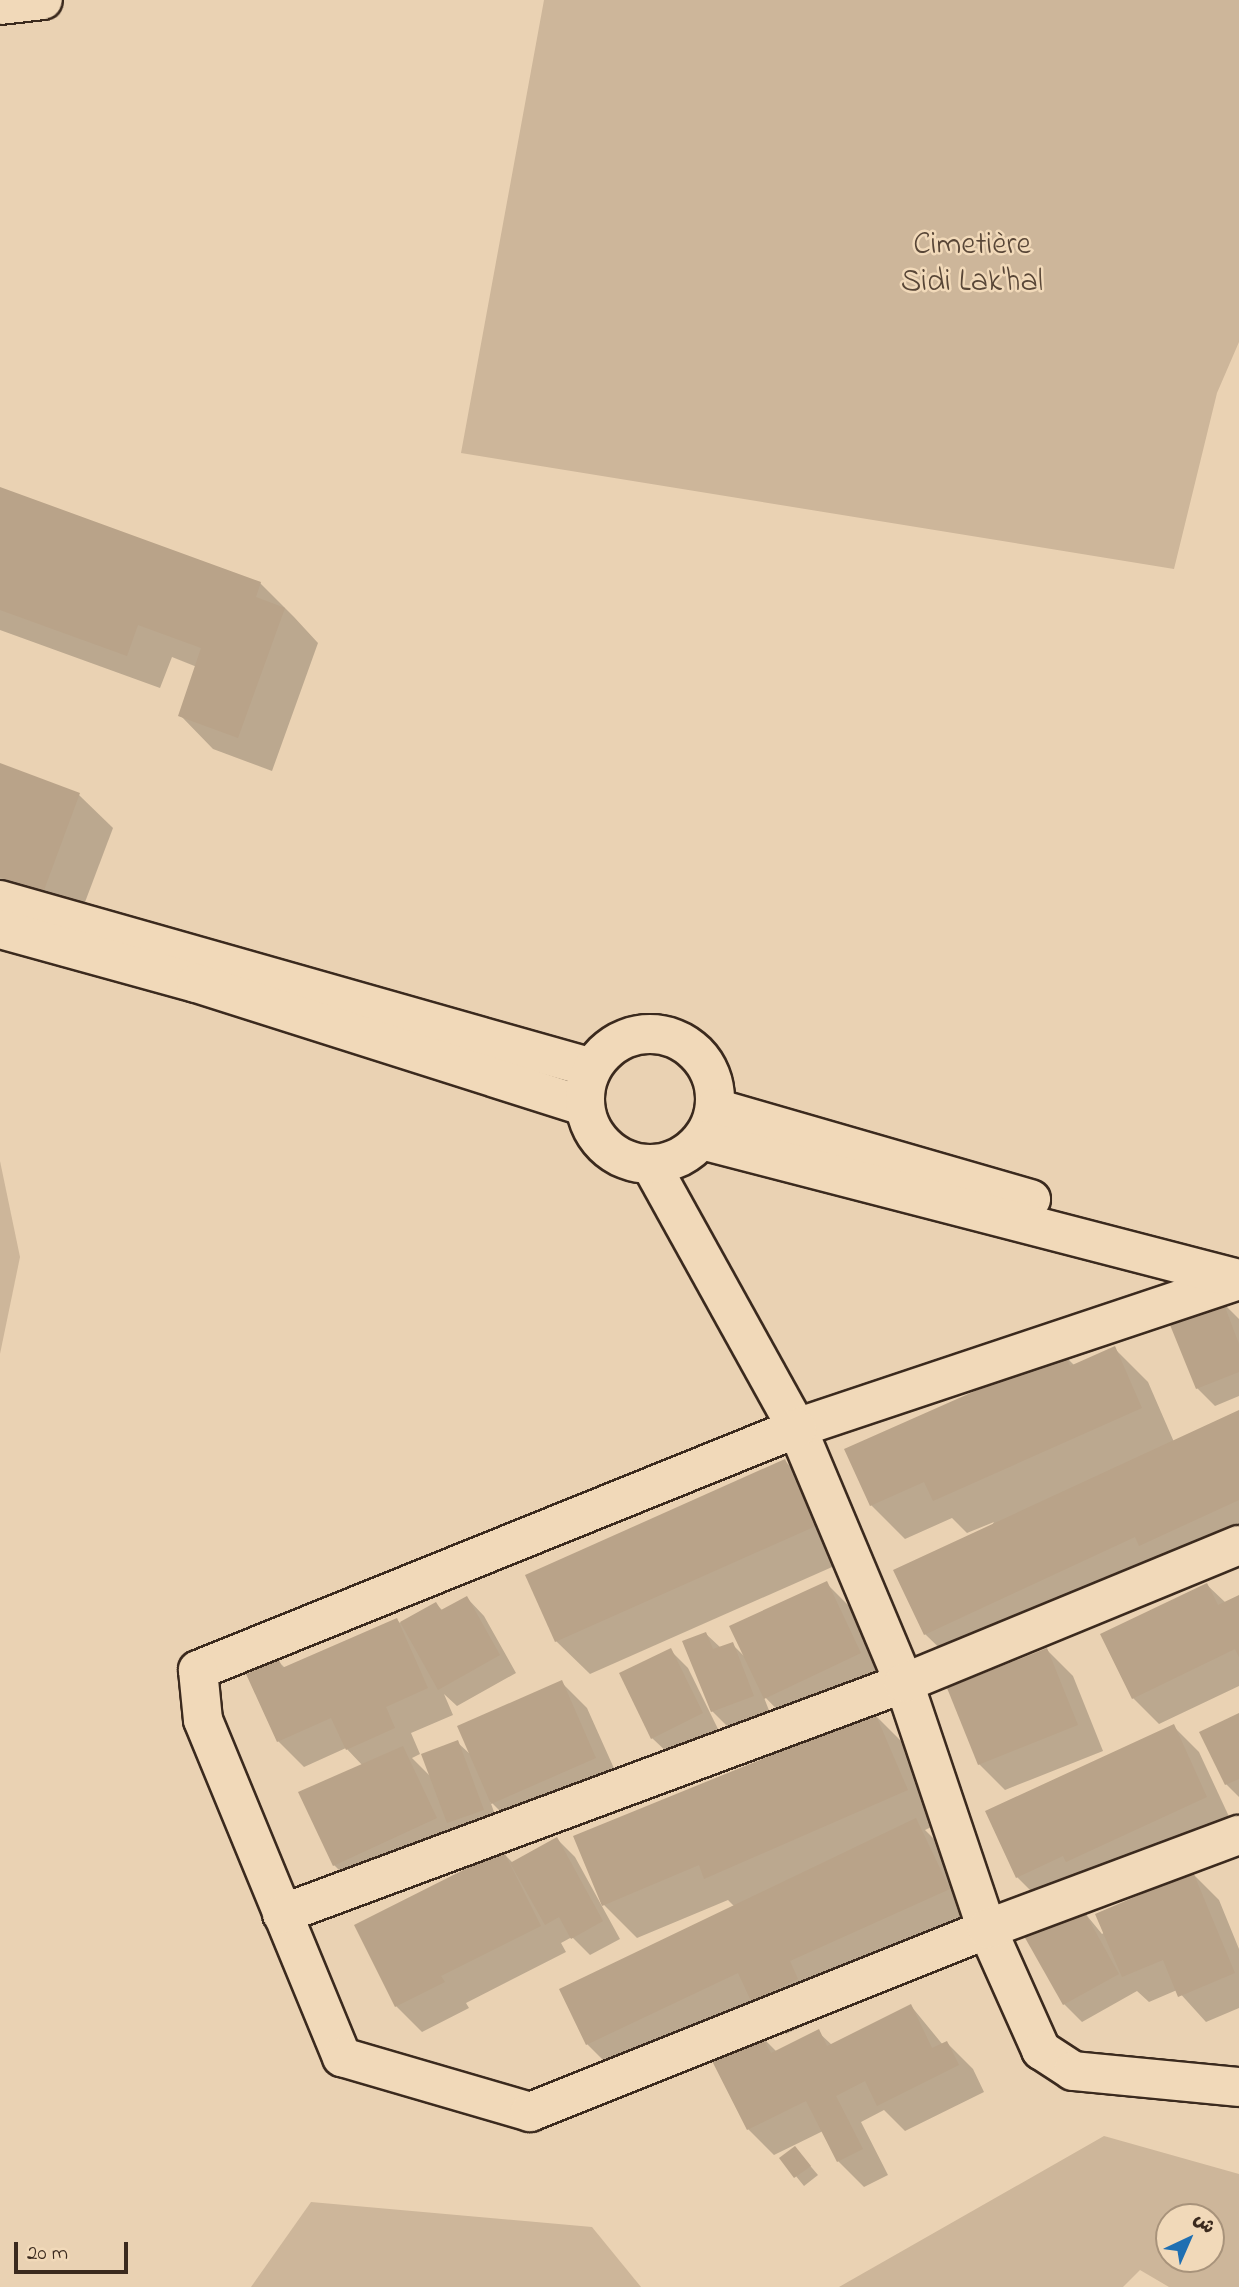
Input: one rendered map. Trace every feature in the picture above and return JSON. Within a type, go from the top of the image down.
[{"type":"street","points":[[0,5],[43,0]]},
{"type":"street","points":[[0,900],[592,1068]]},
{"type":"street","points":[[0,929],[196,984],[584,1106]]},
{"type":"street","points":[[639,1034],[669,1037],[695,1052],[706,1069],[708,1124],[679,1159],[651,1166],[620,1157],[595,1136],[584,1106],[592,1068],[621,1041],[639,1034]]},
{"type":"street","points":[[708,1124],[1239,1254]]},
{"type":"street","points":[[708,1124],[1239,1279]]},
{"type":"street","points":[[651,1166],[797,1428],[904,1682],[988,1929],[1041,2050],[1073,2071],[1239,2087]]},
{"type":"street","points":[[1239,1279],[797,1428],[198,1670],[203,1720],[342,2057],[530,2112],[988,1929],[1239,1835]]},
{"type":"street","points":[[282,1914],[904,1682],[1239,1545]]},
{"type":"green space","name":"Cimetière Sidi Lak'hal","points":[[544,0],[1239,0],[1239,342],[1217,393],[1174,569],[461,453]]},
{"type":"green space","points":[[0,1161],[20,1257],[0,1354]]},
{"type":"green space","points":[[1104,2136],[1239,2174],[1239,2287],[1169,2287],[1140,2270],[1123,2287],[839,2287]]},
{"type":"green space","points":[[311,2202],[592,2227],[641,2287],[251,2287]]},
{"type":"building","points":[[0,487],[261,582],[256,597],[285,608],[238,738],[178,716],[201,648],[138,625],[127,656],[0,610]]},
{"type":"building","points":[[0,763],[80,793],[43,893],[0,877]]},
{"type":"building","points":[[1222,1299],[1239,1344],[1239,1372],[1196,1389],[1168,1320]]},
{"type":"building","points":[[1115,1346],[1142,1408],[933,1501],[924,1482],[870,1506],[844,1449],[1063,1352],[1070,1366]]},
{"type":"building","points":[[1239,1410],[1239,1500],[1139,1546],[1135,1537],[924,1635],[893,1570]]},
{"type":"building","points":[[785,1459],[816,1526],[555,1642],[525,1575]]},
{"type":"building","points":[[827,1581],[861,1653],[764,1699],[729,1626]]},
{"type":"building","points":[[1207,1583],[1218,1605],[1239,1595],[1239,1657],[1235,1649],[1132,1699],[1100,1634]]},
{"type":"building","points":[[467,1596],[500,1655],[438,1690],[400,1622],[436,1602],[441,1610]]},
{"type":"building","points":[[397,1618],[428,1688],[386,1707],[395,1728],[346,1750],[331,1718],[277,1742],[246,1674],[279,1659],[282,1668]]},
{"type":"building","points":[[706,1632],[713,1649],[733,1642],[754,1696],[711,1712],[682,1641]]},
{"type":"building","points":[[671,1648],[703,1713],[651,1739],[619,1673]]},
{"type":"building","points":[[1047,1648],[1078,1725],[978,1765],[947,1688]]},
{"type":"building","points":[[562,1680],[596,1758],[491,1804],[457,1726]]},
{"type":"building","points":[[875,1713],[908,1790],[704,1879],[699,1865],[602,1906],[573,1836]]},
{"type":"building","points":[[1239,1713],[1239,1779],[1225,1785],[1199,1732]]},
{"type":"building","points":[[1174,1724],[1207,1797],[1066,1862],[1063,1856],[1016,1878],[985,1811]]},
{"type":"building","points":[[458,1740],[484,1810],[447,1823],[421,1754]]},
{"type":"building","points":[[403,1746],[437,1818],[333,1866],[298,1792]]},
{"type":"building","points":[[916,1818],[950,1889],[790,1961],[798,1979],[751,2001],[738,1973],[586,2045],[559,1989]]},
{"type":"building","points":[[557,1837],[603,1921],[571,1939],[559,1917],[545,1925],[510,1863]]},
{"type":"building","points":[[503,1850],[541,1926],[441,1976],[445,1982],[395,2007],[354,1925]]},
{"type":"building","points":[[1193,1872],[1235,1973],[1178,1997],[1163,1960],[1122,1977],[1095,1914]]},
{"type":"building","points":[[1080,1904],[1119,1974],[1063,2005],[1024,1936]]},
{"type":"building","points":[[911,2004],[932,2048],[947,2041],[959,2065],[877,2106],[865,2081],[836,2096],[863,2149],[837,2162],[806,2101],[747,2130],[710,2057],[759,2032],[771,2053],[819,2029],[827,2046]]},
{"type":"building","points":[[795,2146],[811,2166],[794,2178],[779,2158]]}]
